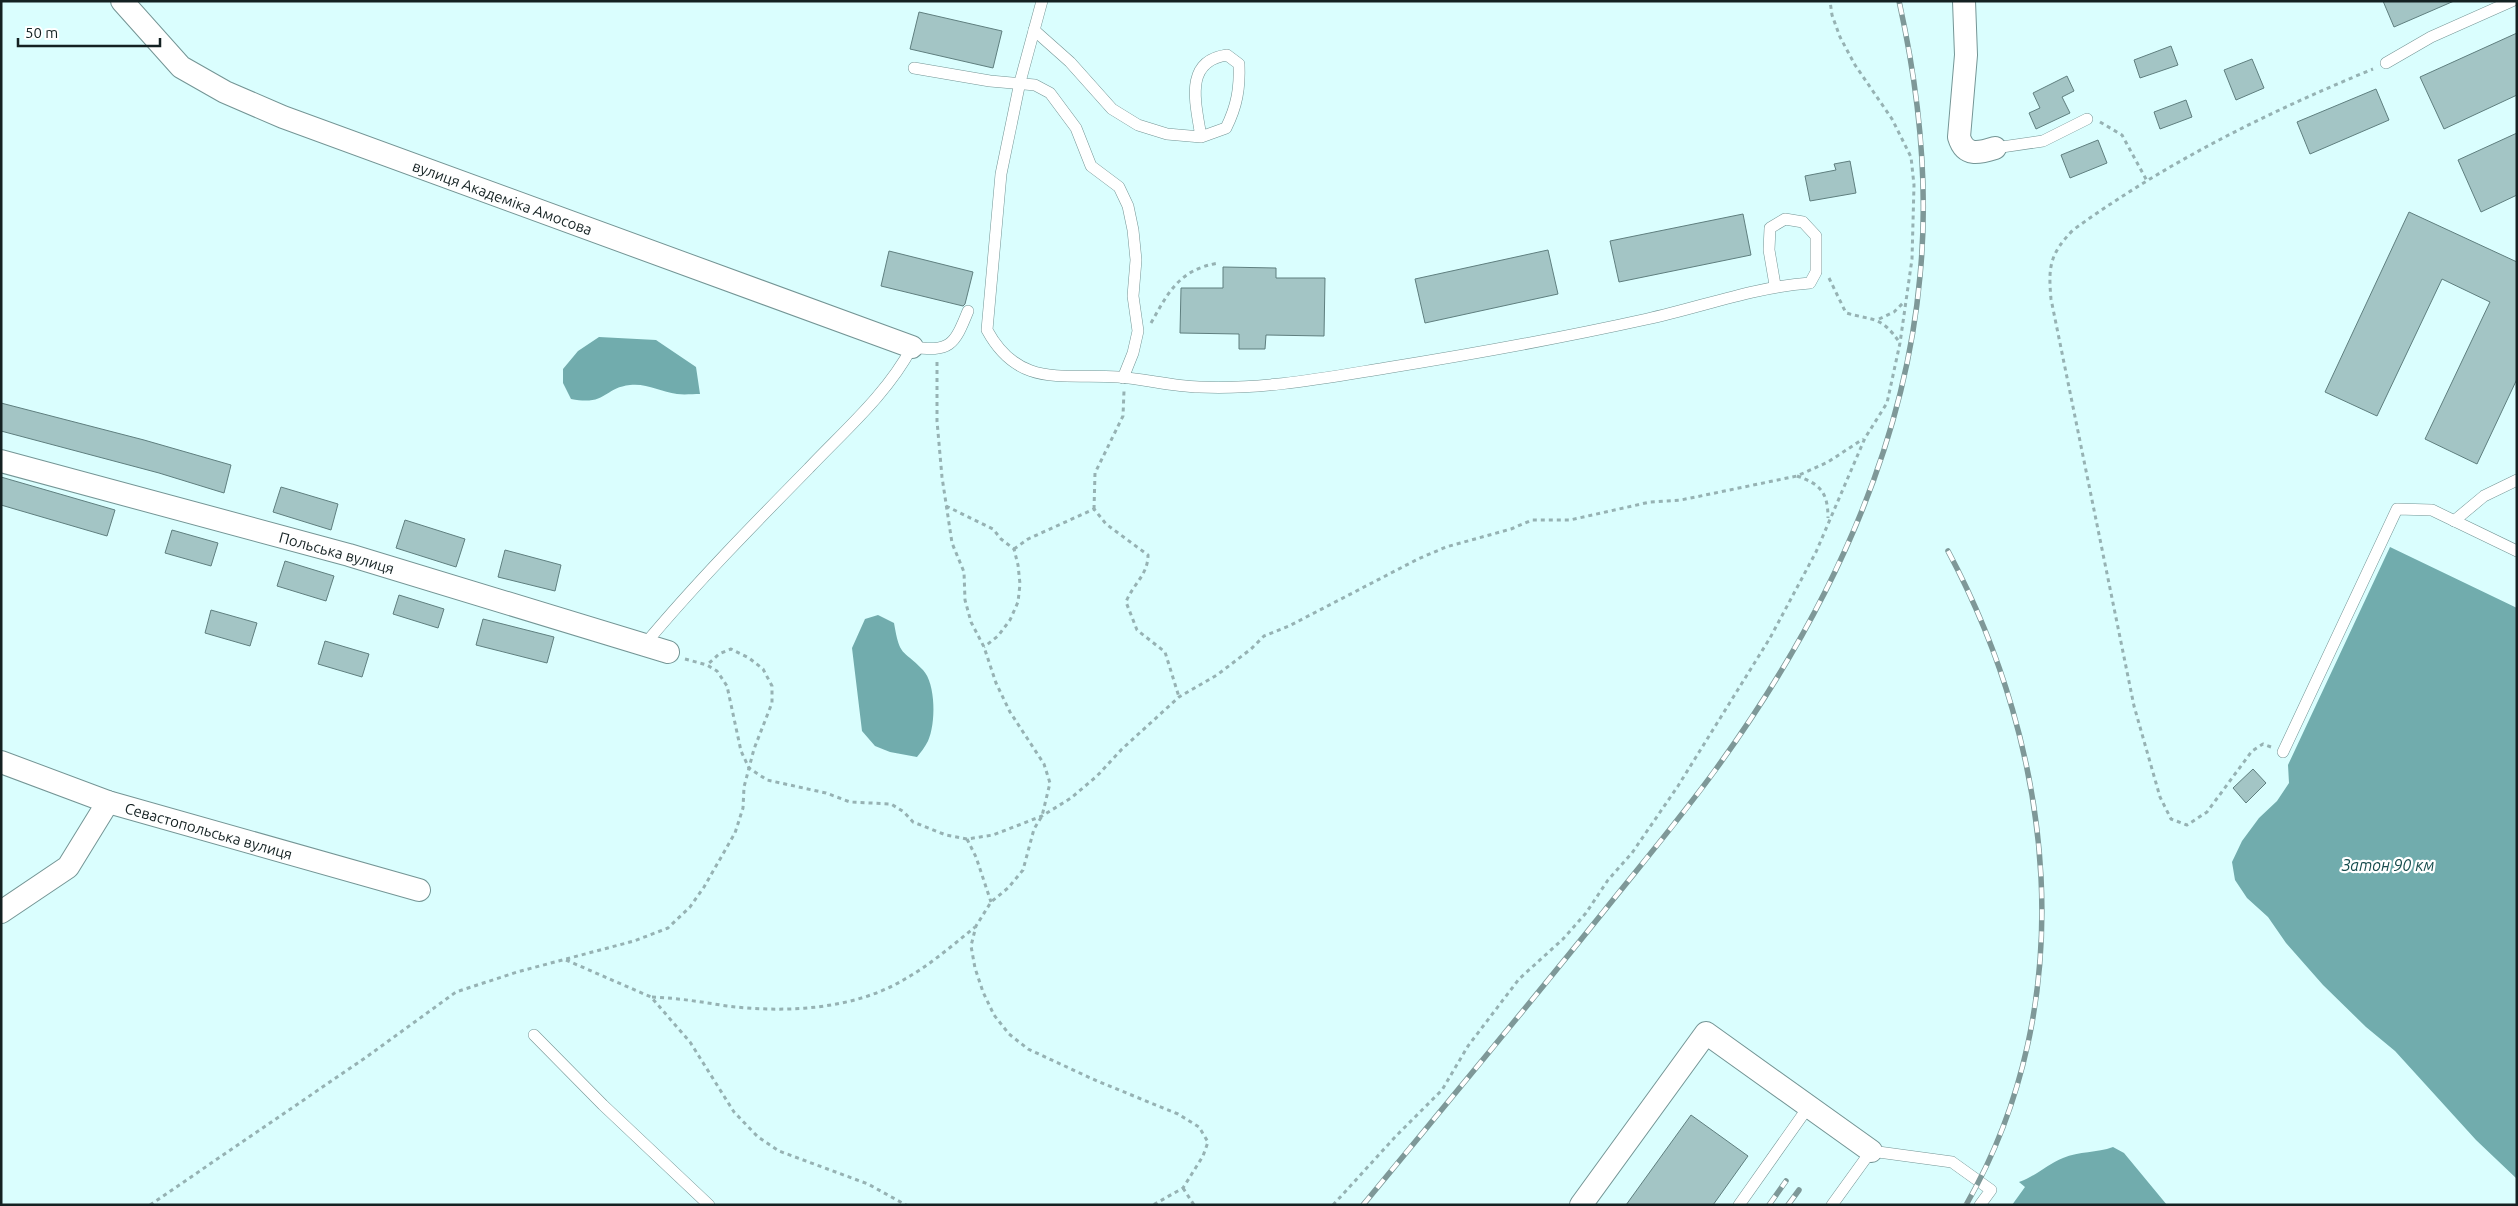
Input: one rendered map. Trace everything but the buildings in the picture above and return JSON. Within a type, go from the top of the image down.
[{"type":"street","name":"вулиця Академіка Амосова","points":[[122,1],[181,67],[225,92],[283,117],[912,347]]},
{"type":"street","points":[[1964,1],[1966,55],[1959,137],[1962,147],[1969,152],[1979,153],[1995,148]]},
{"type":"street","name":"Польська вулиця","points":[[1,461],[349,555],[668,652]]},
{"type":"street","name":"Севастопольська вулиця","points":[[1,762],[108,802],[418,890]]},
{"type":"street","points":[[1,912],[68,866],[108,802]]},
{"type":"street","points":[[1581,1205],[1706,1033],[1871,1151]]},
{"type":"lane","points":[[1042,1],[1020,82],[1001,174],[989,289],[987,330],[994,344],[1018,366],[1042,376],[1123,378],[1160,384],[1200,387],[1282,385],[1434,360],[1647,319],[1775,286],[1810,283],[1816,272],[1816,236],[1803,222],[1785,219],[1770,228],[1769,250],[1775,286]]},
{"type":"lane","points":[[2386,63],[2431,37],[2512,1]]},
{"type":"lane","points":[[1034,30],[1070,62],[1112,109],[1138,125],[1168,134],[1201,137],[1226,128],[1236,108],[1240,84],[1239,64],[1227,55],[1213,57],[1200,67],[1195,84],[1201,137]]},
{"type":"lane","points":[[914,68],[990,81],[1020,82],[1035,85],[1050,93],[1076,128],[1091,166],[1119,187],[1128,206],[1136,260],[1133,296],[1138,331],[1133,353],[1123,378]]},
{"type":"lane","points":[[1995,148],[2043,141],[2087,119]]},
{"type":"lane","points":[[645,644],[884,389],[901,368],[912,347],[937,350],[950,345],[960,330],[968,311]]},
{"type":"lane","points":[[2454,521],[2484,496],[2517,480]]},
{"type":"lane","points":[[2283,752],[2397,509],[2432,510],[2517,551]]},
{"type":"lane","points":[[534,1034],[603,1105],[709,1205]]},
{"type":"lane","points":[[1739,1205],[1809,1106]]},
{"type":"lane","points":[[1832,1205],[1871,1151],[1952,1162],[1991,1190],[1980,1205]]},
{"type":"path","points":[[1333,1205],[1396,1136],[1442,1090],[1468,1046],[1519,979],[1562,939],[1586,913],[1608,880],[1632,853],[1678,786],[1698,751],[1749,675],[1816,552],[1828,518],[1865,438],[1887,403],[1900,343],[1904,302],[1912,259],[1914,185],[1911,157],[1892,119],[1840,37],[1832,14],[1830,1]]},
{"type":"path","points":[[2283,752],[2263,744],[2252,751],[2207,812],[2188,825],[2171,819],[2160,797],[2134,706],[2086,479],[2049,278],[2050,262],[2059,245],[2073,230],[2187,155],[2218,139],[2386,63]]},
{"type":"path","points":[[2087,119],[2101,123],[2122,135],[2147,181]]},
{"type":"path","points":[[1138,331],[1150,325],[1169,291],[1184,276],[1203,265],[1219,263]]},
{"type":"path","points":[[1816,272],[1829,278],[1846,313],[1878,319],[1887,325],[1900,343]]},
{"type":"path","points":[[1878,319],[1894,312],[1904,302]]},
{"type":"path","points":[[566,960],[651,997],[698,1000],[728,1006],[822,1007],[874,994],[905,980],[942,954],[976,926],[991,902],[1008,888],[1023,870],[1034,829],[1042,816],[1050,783],[1044,764],[1010,712],[996,683],[984,646],[971,622],[965,600],[964,572],[952,543],[946,506],[937,421],[937,350]]},
{"type":"path","points":[[1123,378],[1125,399],[1123,416],[1095,474],[1094,509],[1106,524],[1148,555],[1148,565],[1142,578],[1131,590],[1126,602],[1138,630],[1165,652],[1179,697]]},
{"type":"path","points":[[668,652],[693,662],[707,664],[717,670],[727,686],[741,751],[749,768],[767,780],[826,793],[850,802],[891,804],[904,812],[913,822],[946,835],[967,839],[992,835],[1042,816],[1071,798],[1098,776],[1122,749],[1179,697],[1217,676],[1264,636],[1289,626],[1346,594],[1446,547],[1511,529],[1532,520],[1570,520],[1650,502],[1681,500],[1797,476],[1828,462],[1865,438]]},
{"type":"path","points":[[1797,476],[1814,482],[1824,492],[1828,505],[1828,518]]},
{"type":"path","points":[[946,506],[993,529],[1001,539],[1014,549],[1020,584],[1018,602],[1010,620],[998,636],[984,646]]},
{"type":"path","points":[[1014,549],[1028,538],[1094,509]]},
{"type":"path","points":[[150,1205],[365,1058],[456,992],[634,941],[668,928],[690,907],[722,859],[735,833],[743,808],[749,768],[772,703],[772,686],[763,669],[731,649],[718,654],[707,664]]},
{"type":"path","points":[[967,839],[979,864],[991,902]]},
{"type":"path","points":[[976,926],[972,946],[974,968],[994,1015],[1009,1034],[1028,1049],[1097,1081],[1178,1114],[1199,1127],[1208,1142],[1204,1156],[1182,1188],[1153,1205]]},
{"type":"path","points":[[651,997],[690,1042],[734,1112],[758,1137],[779,1151],[868,1184],[906,1205]]},
{"type":"path","points":[[1182,1188],[1194,1205]]},
{"type":"water","points":[[599,337],[656,340],[696,367],[700,394],[677,394],[648,386],[630,385],[614,389],[592,400],[571,399],[563,383],[563,369],[578,351]]},
{"type":"water","name":"Затон 90 км","points":[[2390,547],[2517,608],[2517,1179],[2476,1140],[2395,1051],[2366,1027],[2323,985],[2286,943],[2268,917],[2247,898],[2235,880],[2232,862],[2242,841],[2259,818],[2277,801],[2289,783],[2288,765]]},
{"type":"water","points":[[878,615],[894,623],[900,647],[923,670],[930,685],[933,704],[931,734],[917,757],[890,752],[875,746],[862,731],[852,648],[865,619]]},
{"type":"water","points":[[2113,1147],[2124,1153],[2167,1205],[2012,1205],[2025,1187],[2019,1182],[2031,1177],[2052,1163],[2075,1154]]},
{"type":"railway","points":[[1363,1205],[1571,952],[1716,769],[1754,714],[1790,656],[1822,597],[1851,536],[1876,473],[1896,409],[1911,343],[1920,276],[1923,241],[1923,172],[1917,103],[1899,1]]},
{"type":"railway","points":[[1948,551],[1984,628],[2012,709],[2032,792],[2041,877],[2040,961],[2028,1045],[2003,1127],[1966,1205]]},
{"type":"railway","points":[[1769,1205],[1786,1181]]},
{"type":"railway","points":[[1788,1205],[1799,1190]]}]
